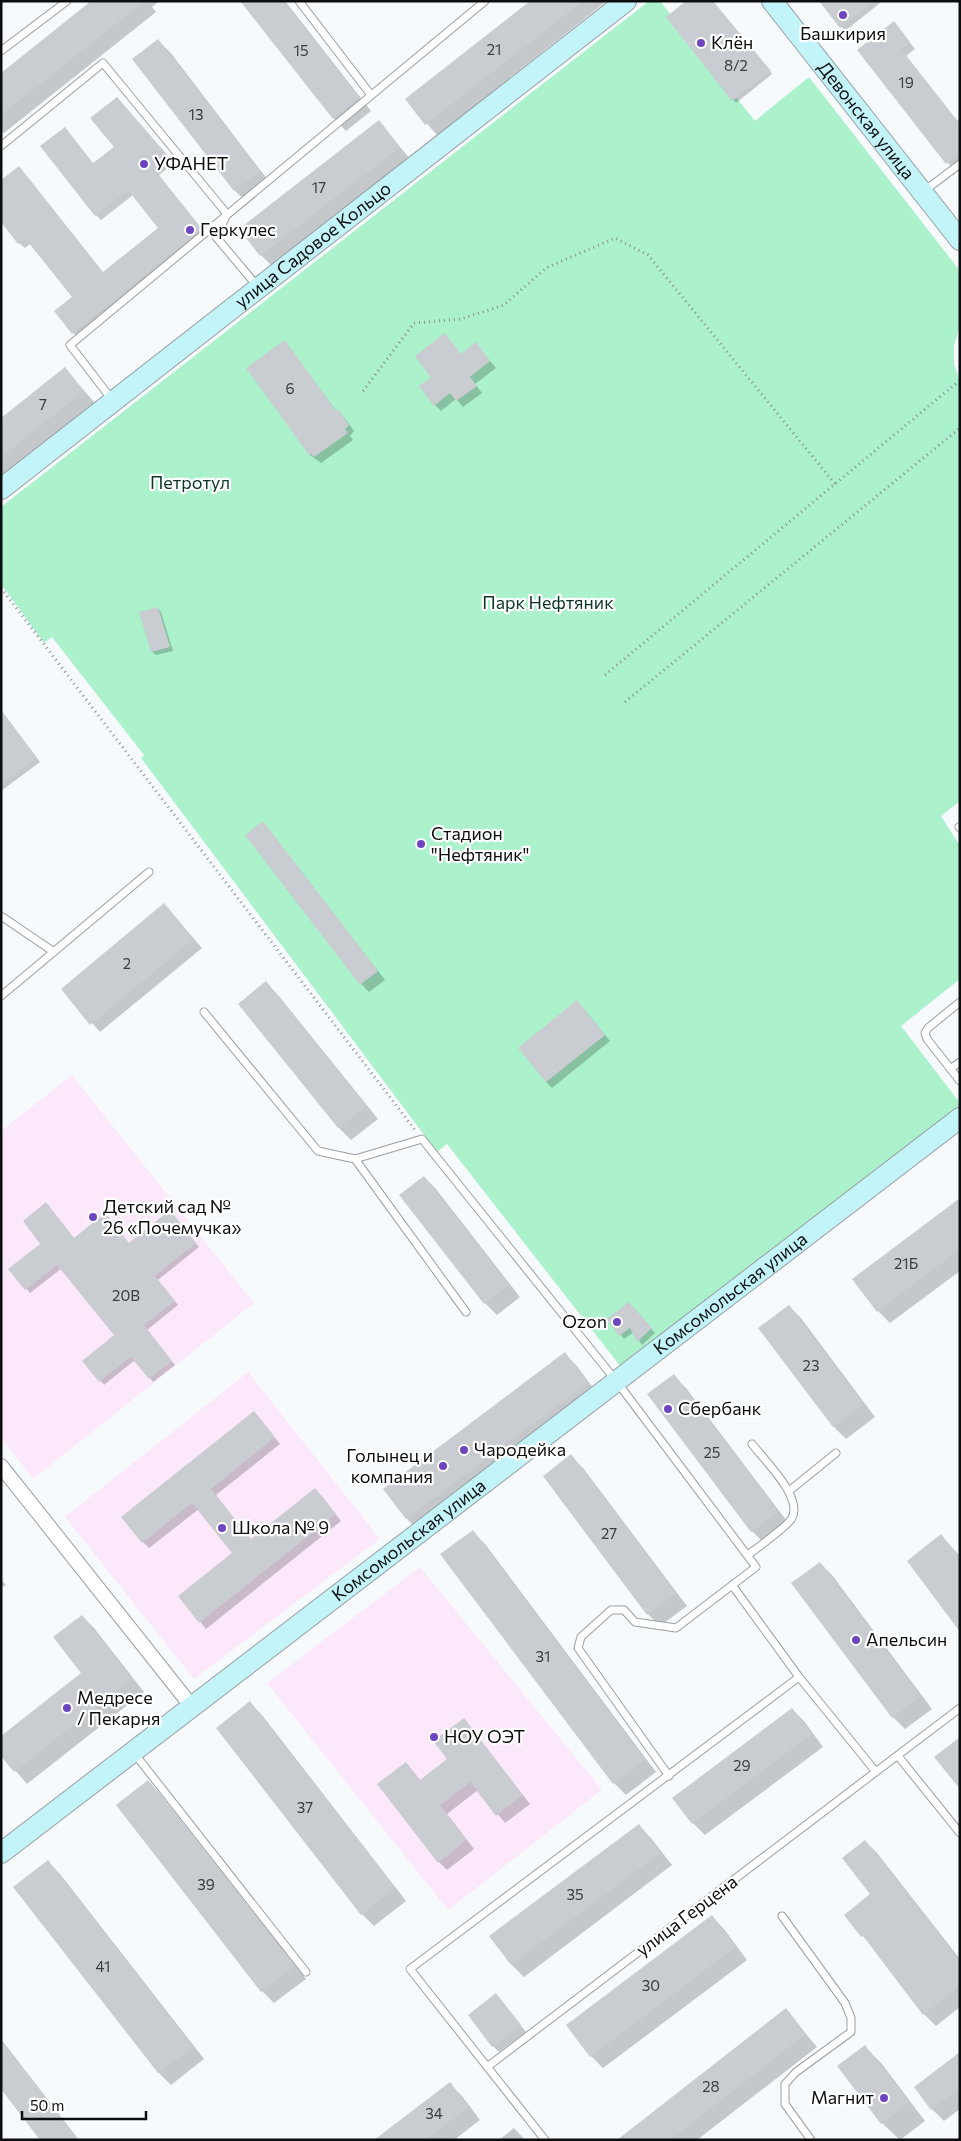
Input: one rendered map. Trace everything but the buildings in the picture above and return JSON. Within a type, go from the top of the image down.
[{"type":"street","name":"улица Садовое Кольцо","points":[[1,489],[626,1]]},
{"type":"street","name":"Девонская улица","points":[[772,1],[960,240]]},
{"type":"street","name":"Комсомольская улица","points":[[1,1853],[193,1708],[960,1118]]},
{"type":"street","points":[[1,1466],[193,1708]]},
{"type":"lane","points":[[1,51],[67,1]]},
{"type":"lane","points":[[299,1],[371,95]]},
{"type":"lane","points":[[113,402],[70,345],[485,1]]},
{"type":"lane","points":[[1,146],[103,63],[227,214]]},
{"type":"lane","points":[[922,193],[960,164]]},
{"type":"lane","points":[[227,214],[216,237],[259,288]]},
{"type":"lane","points":[[1,996],[149,872]]},
{"type":"lane","points":[[1,916],[54,952]]},
{"type":"lane","points":[[960,1002],[928,1028],[925,1033],[926,1040],[960,1081]]},
{"type":"lane","points":[[204,1012],[318,1151],[355,1159],[422,1138],[618,1382],[756,1567],[676,1628],[635,1622],[624,1610],[611,1610],[580,1637],[578,1648],[669,1776]]},
{"type":"lane","points":[[950,1070],[960,1062]]},
{"type":"lane","points":[[355,1159],[466,1312]]},
{"type":"lane","points":[[748,1555],[792,1520],[795,1507],[789,1492],[752,1444]]},
{"type":"lane","points":[[789,1492],[836,1453]]},
{"type":"lane","points":[[732,1585],[799,1677],[876,1772]]},
{"type":"lane","points":[[545,2140],[410,1969],[799,1677]]},
{"type":"lane","name":"улица Герцена","points":[[487,2067],[960,1708]]},
{"type":"lane","points":[[134,1752],[306,1972]]},
{"type":"lane","points":[[898,1756],[960,1833]]},
{"type":"lane","points":[[782,1916],[845,2003],[851,2018],[851,2032],[796,2072],[785,2084],[785,2104],[811,2140]]},
{"type":"path","points":[[362,391],[414,323],[461,319],[504,305],[546,268],[615,238],[648,255],[835,484]]},
{"type":"path","points":[[604,675],[959,381]]},
{"type":"path","points":[[625,702],[960,428]]},
{"type":"path","points":[[1,588],[422,1138]]},
{"type":"shaded area","name":"Детский сад № 26 «Почемучка»","points":[[72,1075],[254,1303],[33,1479],[1,1437],[1,1131]]},
{"type":"shaded area","name":"Школа № 9","points":[[248,1372],[380,1539],[194,1679],[65,1517]]},
{"type":"shaded area","name":"НОУ ОЭТ","points":[[420,1567],[602,1790],[448,1910],[267,1683]]},
{"type":"green space","name":"Парк Нефтяник","points":[[649,1],[660,1],[755,121],[809,77],[960,271],[960,326],[954,345],[954,364],[960,382],[960,801],[941,816],[960,846],[960,979],[901,1026],[960,1103],[960,1107],[621,1367],[447,1144],[437,1152],[141,758],[144,755],[52,637],[44,643],[1,584],[1,507]]},
{"type":"place","name":"Башкирия","points":[[843,15]]},
{"type":"place","name":"Клён","points":[[701,43]]},
{"type":"place","name":"УФАНЕТ","points":[[144,164]]},
{"type":"place","name":"Геркулес","points":[[190,230]]},
{"type":"place","name":"Стадион \"Нефтяник\"","points":[[421,844]]},
{"type":"place","name":"Детский сад № 26 «Почемучка»","points":[[93,1217]]},
{"type":"place","name":"Ozon","points":[[617,1322]]},
{"type":"place","name":"Сбербанк","points":[[668,1409]]},
{"type":"place","name":"Чародейка","points":[[464,1450]]},
{"type":"place","name":"Голынец и компания","points":[[443,1466]]},
{"type":"place","name":"Школа № 9","points":[[222,1528]]},
{"type":"place","name":"Апельсин","points":[[856,1640]]},
{"type":"place","name":"Медресе / Пекарня","points":[[67,1708]]},
{"type":"place","name":"НОУ ОЭТ","points":[[434,1737]]},
{"type":"place","name":"Магнит","points":[[884,2098]]},
{"type":"park label","name":"Петротул","points":[[190,483]]}]
